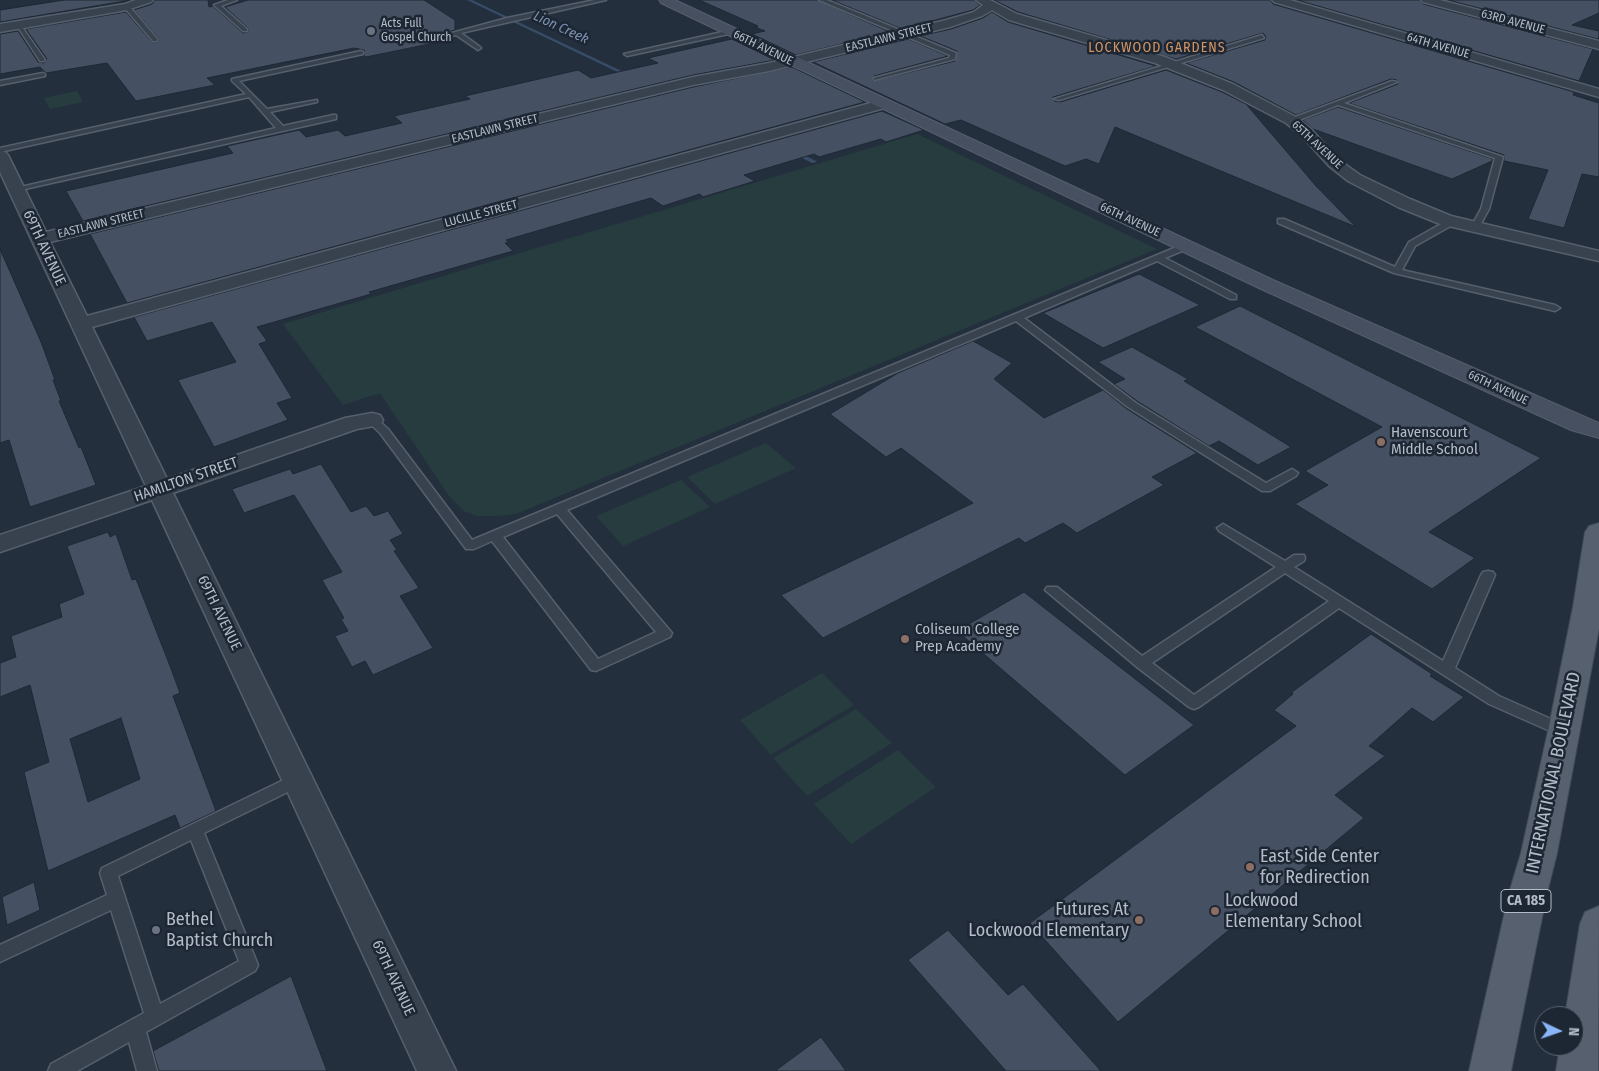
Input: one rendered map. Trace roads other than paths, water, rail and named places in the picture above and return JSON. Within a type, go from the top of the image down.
[{"type":"main road","name":"INTERNATIONAL BOULEVARD","points":[[1490,1071],[1528,893],[1539,853],[1564,731],[1588,607],[1599,532]]},
{"type":"main road","points":[[1577,1071],[1599,924]]},
{"type":"street","points":[[0,28],[127,7],[147,0]]},
{"type":"street","name":"66TH AVENUE","points":[[664,0],[792,62],[1186,246],[1580,426],[1599,431]]},
{"type":"street","name":"64TH AVENUE","points":[[1278,0],[1599,93]]},
{"type":"street","name":"63RD AVENUE","points":[[1427,0],[1599,45]]},
{"type":"street","name":"EASTLAWN STREET","points":[[40,239],[683,84],[792,62],[950,23],[978,14],[987,3]]},
{"type":"street","name":"65TH AVENUE","points":[[987,3],[1013,17],[1054,31],[1173,65],[1228,87],[1291,120],[1306,132],[1334,163],[1354,178],[1404,204],[1451,222],[1599,256]]},
{"type":"street","name":"EASTLAWN STREET","points":[[950,23],[985,24]]},
{"type":"street","points":[[1003,24],[1054,31]]},
{"type":"street","name":"LUCILLE STREET","points":[[79,324],[883,104]]},
{"type":"street","name":"69TH AVENUE","points":[[0,155],[11,192],[40,239],[437,1071]]},
{"type":"street","name":"HAMILTON STREET","points":[[0,544],[353,423],[372,420]]},
{"type":"lane","points":[[217,5],[226,0]]},
{"type":"lane","points":[[217,5],[234,0]]},
{"type":"lane","points":[[440,38],[508,20],[603,0]]},
{"type":"lane","points":[[822,0],[954,54],[952,59],[876,78]]},
{"type":"lane","points":[[217,5],[245,30]]},
{"type":"lane","points":[[127,7],[155,40]]},
{"type":"lane","points":[[18,25],[42,60]]},
{"type":"lane","points":[[627,54],[731,32]]},
{"type":"lane","points":[[458,34],[478,48]]},
{"type":"lane","points":[[1056,99],[1262,38]]},
{"type":"lane","points":[[281,129],[251,95],[234,80],[361,53]]},
{"type":"lane","points":[[0,83],[43,75]]},
{"type":"lane","points":[[1291,120],[1394,82]]},
{"type":"lane","points":[[0,150],[251,95]]},
{"type":"lane","points":[[265,111],[315,101]]},
{"type":"lane","points":[[1338,103],[1499,157],[1485,210],[1475,228]]},
{"type":"lane","points":[[11,192],[333,117]]},
{"type":"lane","points":[[1281,221],[1397,271],[1555,308]]},
{"type":"lane","points":[[1397,271],[1412,244],[1451,222]]},
{"type":"lane","points":[[372,420],[384,431],[470,546],[1186,246]]},
{"type":"lane","points":[[1158,258],[1234,297]]},
{"type":"lane","points":[[1017,316],[1132,405],[1266,488],[1292,473]]},
{"type":"lane","points":[[496,536],[596,666],[666,633],[559,509]]},
{"type":"lane","points":[[1223,528],[1494,700],[1564,731]]},
{"type":"lane","points":[[1142,663],[1286,568],[1298,558]]},
{"type":"lane","points":[[1446,670],[1488,575]]},
{"type":"lane","points":[[1052,590],[1194,703],[1339,601]]},
{"type":"lane","points":[[155,1017],[108,873],[298,779]]},
{"type":"lane","points":[[58,1071],[249,965],[195,830]]},
{"type":"lane","points":[[0,954],[116,898]]},
{"type":"lane","points":[[134,1028],[148,1071]]},
{"type":"waterway","name":"Lion Creek","points":[[469,0],[630,76]]},
{"type":"waterway","name":"Lion Creek","points":[[794,152],[814,162]]},
{"type":"place","name":"Acts Full Gospel Church","points":[[371,31]]},
{"type":"place","name":"Havenscourt Middle School","points":[[1381,442]]},
{"type":"place","name":"Coliseum College Prep Academy","points":[[905,639]]},
{"type":"place","name":"East Side Center for Redirection","points":[[1250,867]]},
{"type":"place","name":"Lockwood Elementary School","points":[[1215,911]]},
{"type":"place","name":"Futures At Lockwood Elementary","points":[[1139,920]]},
{"type":"place","name":"Bethel Baptist Church","points":[[156,930]]},
{"type":"district","name":"LOCKWOOD GARDENS","points":[[1157,48]]}]
